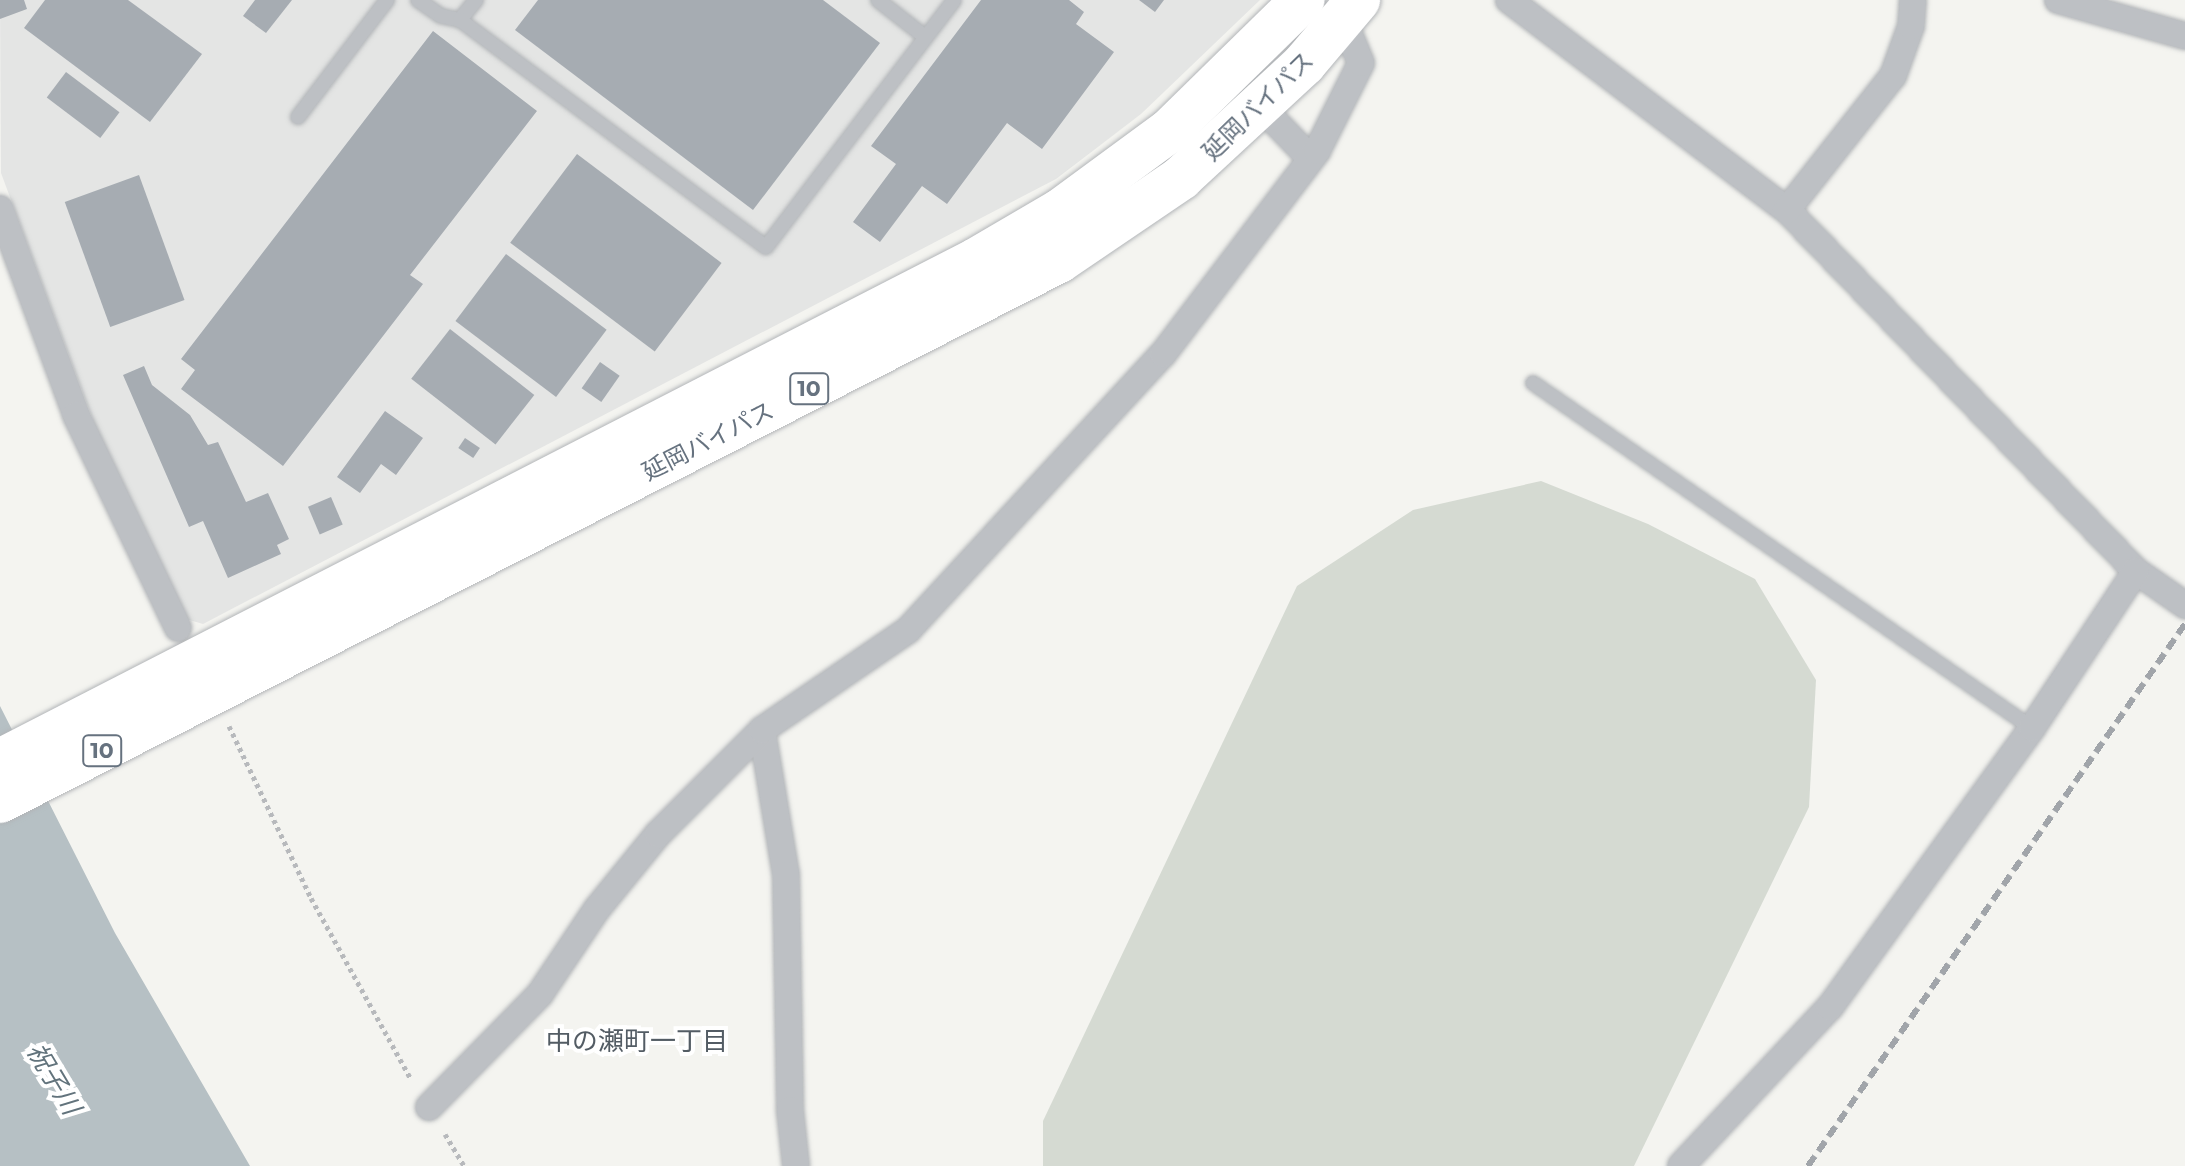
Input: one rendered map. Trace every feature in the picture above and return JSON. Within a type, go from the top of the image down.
[{"type":"highway","name":"延岡バイパス","points":[[0,801],[196,672],[976,260],[1060,211],[1169,131],[1303,0]]},
{"type":"highway","name":"延岡バイパス","points":[[0,761],[196,672],[1059,261],[1181,178],[1261,107],[1350,10]]},
{"type":"street","points":[[1509,0],[1787,210],[2136,571],[2185,605]]},
{"type":"street","points":[[1787,210],[1893,76],[1911,26],[1913,0]]},
{"type":"street","points":[[2058,0],[2183,29]]},
{"type":"street","points":[[429,1107],[540,994],[597,909],[658,834],[762,730],[908,630],[997,538],[1163,354],[1310,158],[1361,63],[1350,10]]},
{"type":"street","points":[[1261,107],[1310,158]]},
{"type":"street","points":[[0,209],[76,415],[196,672]]},
{"type":"street","points":[[1681,1166],[1830,1007],[2032,728],[2136,571]]},
{"type":"street","points":[[762,730],[786,875],[790,1110],[796,1166]]},
{"type":"lane","points":[[298,117],[387,0]]},
{"type":"lane","points":[[418,0],[441,16],[460,20],[766,247],[954,0]]},
{"type":"lane","points":[[460,20],[476,0]]},
{"type":"lane","points":[[878,0],[925,37]]},
{"type":"lane","points":[[1533,383],[2032,728]]},
{"type":"path","points":[[196,672],[311,898],[410,1077]]},
{"type":"path","points":[[445,1134],[464,1166]]},
{"type":"shaded area","points":[[0,0],[1260,0],[1141,114],[1056,179],[203,624],[186,619],[96,428],[1,173]]},
{"type":"shaded area","points":[[1541,481],[1648,524],[1755,579],[1816,680],[1809,807],[1634,1166],[1043,1166],[1043,1121],[1297,586],[1413,510]]},
{"type":"water","name":"祝子川","points":[[0,706],[115,933],[250,1166],[0,1166]]},
{"type":"building","points":[[0,0],[24,0],[27,9],[0,19]]},
{"type":"building","points":[[45,0],[128,0],[202,54],[150,122],[24,28]]},
{"type":"building","points":[[255,0],[292,0],[266,33],[243,16]]},
{"type":"building","points":[[538,0],[823,0],[880,43],[753,210],[515,30]]},
{"type":"building","points":[[981,0],[1069,0],[1084,12],[1076,24],[1114,52],[1042,149],[1007,123],[947,204],[922,186],[880,242],[853,222],[896,164],[871,146]]},
{"type":"building","points":[[1139,0],[1164,0],[1155,12]]},
{"type":"building","points":[[433,31],[537,111],[410,275],[423,284],[283,466],[181,389],[195,370],[181,359]]},
{"type":"building","points":[[66,72],[120,112],[100,138],[47,98]]},
{"type":"building","points":[[577,154],[722,263],[655,352],[510,243]]},
{"type":"building","points":[[139,175],[184,300],[110,327],[65,202]]},
{"type":"building","points":[[506,254],[607,330],[556,397],[455,321]]},
{"type":"building","points":[[450,329],[534,395],[496,445],[411,379]]},
{"type":"building","points":[[600,362],[620,376],[601,402],[582,388]]},
{"type":"building","points":[[144,366],[152,385],[190,415],[208,445],[218,442],[246,502],[268,493],[289,539],[277,545],[281,554],[228,578],[203,521],[189,527],[123,375]]},
{"type":"building","points":[[385,411],[423,438],[396,475],[381,464],[360,493],[337,477]]},
{"type":"building","points":[[465,438],[480,448],[473,458],[458,448]]},
{"type":"building","points":[[331,497],[343,525],[320,534],[308,507]]},
{"type":"railway","points":[[1808,1166],[2185,624]]},
{"type":"district","name":"中の瀬町一丁目","points":[[637,1042]]}]
